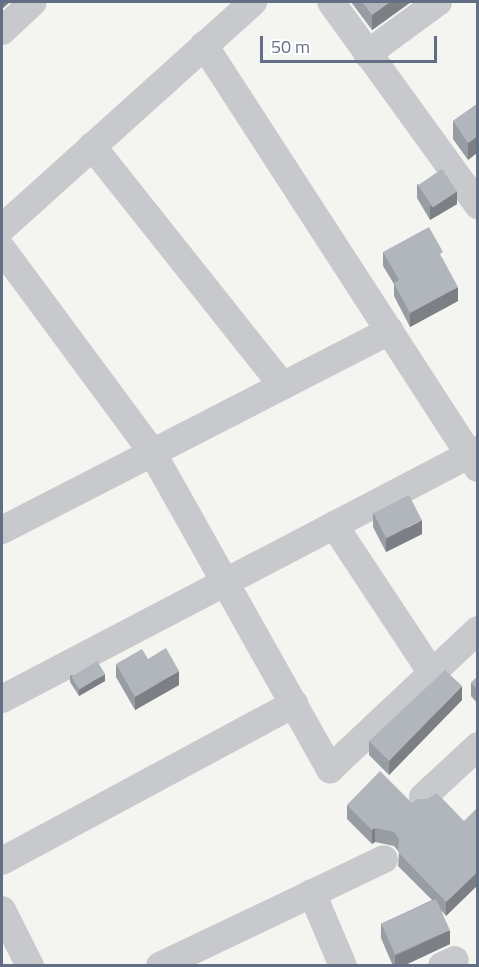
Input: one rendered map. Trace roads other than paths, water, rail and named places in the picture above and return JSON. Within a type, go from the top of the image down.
[{"type":"street","points":[[2,31],[33,2]]},
{"type":"street","points":[[2,228],[253,2]]},
{"type":"street","points":[[331,2],[367,54],[475,197]]},
{"type":"street","points":[[367,54],[438,2]]},
{"type":"street","points":[[2,699],[334,525],[475,458],[204,45]]},
{"type":"street","points":[[92,146],[282,385]]},
{"type":"street","points":[[2,249],[152,452],[330,769],[477,630]]},
{"type":"street","points":[[2,530],[390,331]]},
{"type":"street","points":[[334,525],[432,673]]},
{"type":"street","points":[[2,861],[294,704]]},
{"type":"street","points":[[423,797],[477,746]]},
{"type":"street","points":[[160,966],[384,859]]},
{"type":"street","points":[[312,893],[343,966]]},
{"type":"street","points":[[2,910],[30,966]]}]
